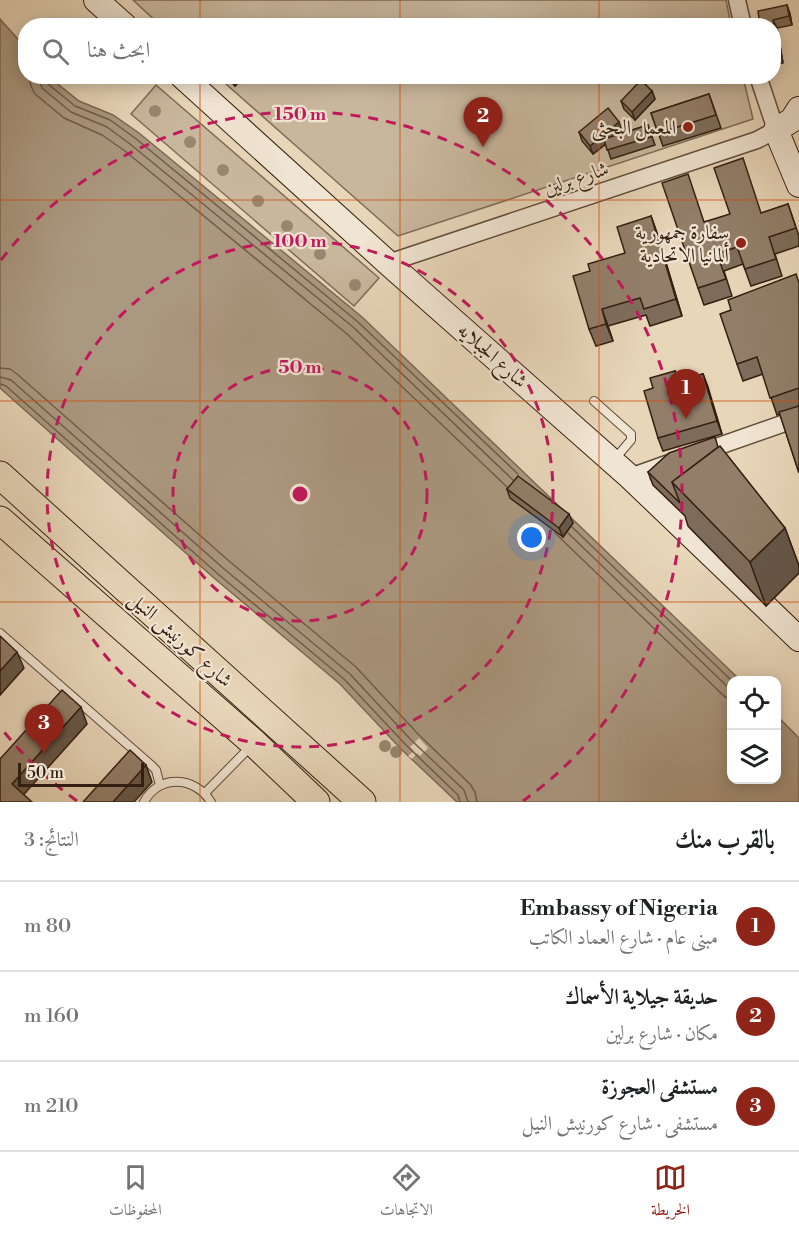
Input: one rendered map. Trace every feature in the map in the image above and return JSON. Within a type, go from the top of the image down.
[{"type":"main road","name":"شارع كورنيش النيل","points":[[0,475],[362,802]]},
{"type":"main road","name":"شارع كورنيش النيل","points":[[0,520],[254,743],[316,802]]},
{"type":"street","points":[[96,0],[116,18]]},
{"type":"street","points":[[737,0],[741,18]]},
{"type":"street","name":"شارع الجبلايه","points":[[191,84],[388,263],[621,469],[799,639]]},
{"type":"street","points":[[761,84],[776,130],[799,184]]},
{"type":"street","points":[[776,130],[792,120],[799,109]]},
{"type":"street","name":"شارع برلين","points":[[388,263],[757,140],[776,130]]},
{"type":"street","points":[[621,469],[799,418]]},
{"type":"lane","points":[[594,401],[631,434],[621,469]]},
{"type":"lane","points":[[0,633],[151,765],[156,770],[160,785]]},
{"type":"lane","points":[[204,793],[254,743]]},
{"type":"lane","points":[[144,802],[160,785],[176,781],[191,784],[204,793],[211,802]]},
{"type":"shaded area","points":[[133,0],[726,0],[730,18],[152,18]]},
{"type":"shaded area","points":[[226,84],[745,84],[753,119],[398,236]]},
{"type":"shaded area","points":[[156,85],[379,278],[354,306],[131,114]]},
{"type":"water","points":[[0,19],[18,39],[18,84],[58,84],[79,101],[113,115],[139,133],[362,317],[736,676],[727,676],[727,784],[781,784],[781,720],[799,738],[799,802],[457,802],[402,750],[340,684],[214,578],[0,388]]},
{"type":"pier","points":[[419,738],[428,748],[420,756],[417,753],[412,759],[408,756],[414,751],[410,747]]},
{"type":"building","points":[[787,5],[789,16],[759,18],[758,11]]},
{"type":"building","points":[[637,84],[645,84],[652,91],[632,112],[621,101]]},
{"type":"building","points":[[709,94],[716,115],[658,133],[651,113]]},
{"type":"building","points":[[608,108],[619,122],[590,146],[579,132]]},
{"type":"building","points":[[648,125],[651,137],[607,150],[604,139]]},
{"type":"building","name":"سفارة جمهورية ألمانيا الاتحادية","points":[[743,158],[761,213],[788,204],[796,228],[769,237],[776,259],[745,269],[737,247],[717,254],[726,279],[698,288],[662,183],[688,174],[704,222],[730,214],[714,168]]},
{"type":"building","points":[[651,216],[676,299],[644,309],[640,298],[602,309],[606,324],[589,329],[573,276],[590,271],[588,264],[625,253],[617,227]]},
{"type":"building","points":[[796,274],[799,283],[799,388],[770,398],[757,357],[737,364],[720,314],[731,310],[728,300]]},
{"type":"building","points":[[675,371],[678,381],[703,374],[717,421],[658,438],[644,391],[653,388],[650,378]]},
{"type":"building","points":[[799,406],[799,473],[779,412]]},
{"type":"building","points":[[715,437],[718,447],[672,482],[680,503],[648,472],[669,453]]},
{"type":"building","points":[[720,446],[785,528],[750,562],[672,482]]},
{"type":"building","points":[[518,476],[569,514],[559,528],[507,489]]},
{"type":"building","points":[[0,636],[17,652],[0,671]]},
{"type":"building","points":[[62,690],[81,707],[12,784],[32,802],[0,802],[0,759]]},
{"type":"building","points":[[130,750],[146,765],[113,802],[83,802]]},
{"type":"place","name":"المعمل البحثى","points":[[688,127]]},
{"type":"place","name":"حديقة جيلاية الأسماك","points":[[483,147]]},
{"type":"place","name":"سفارة جمهورية ألمانيا الاتحادية","points":[[741,243]]},
{"type":"place","name":"Embassy of Nigeria","points":[[686,419]]},
{"type":"place","name":"مستشفى العجوزة","points":[[44,754]]}]
